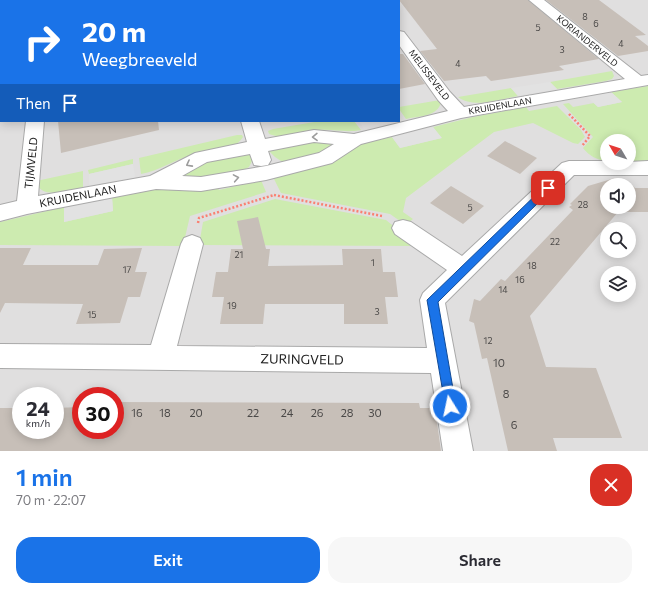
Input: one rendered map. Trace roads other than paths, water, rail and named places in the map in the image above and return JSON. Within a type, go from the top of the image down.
[{"type":"street","name":"KORIANDERVELD","points":[[536,0],[642,81]]},
{"type":"street","name":"MELISSEVELD","points":[[400,36],[444,96],[460,113]]},
{"type":"street","name":"KRUIDENLAAN","points":[[0,213],[27,206],[156,182],[201,184],[266,173],[325,158],[354,140],[460,113],[642,81]]},
{"type":"street","name":"TIJMVELD","points":[[27,206],[35,122]]},
{"type":"street","points":[[250,122],[256,146],[266,173]]},
{"type":"street","name":"KRUIDENLAAN","points":[[156,182],[202,157],[314,136],[354,140]]},
{"type":"street","points":[[458,451],[432,300],[569,168],[648,168]]},
{"type":"street","points":[[403,228],[463,269]]},
{"type":"street","points":[[161,357],[192,244]]},
{"type":"street","name":"ZURINGVELD","points":[[0,356],[442,361]]}]
